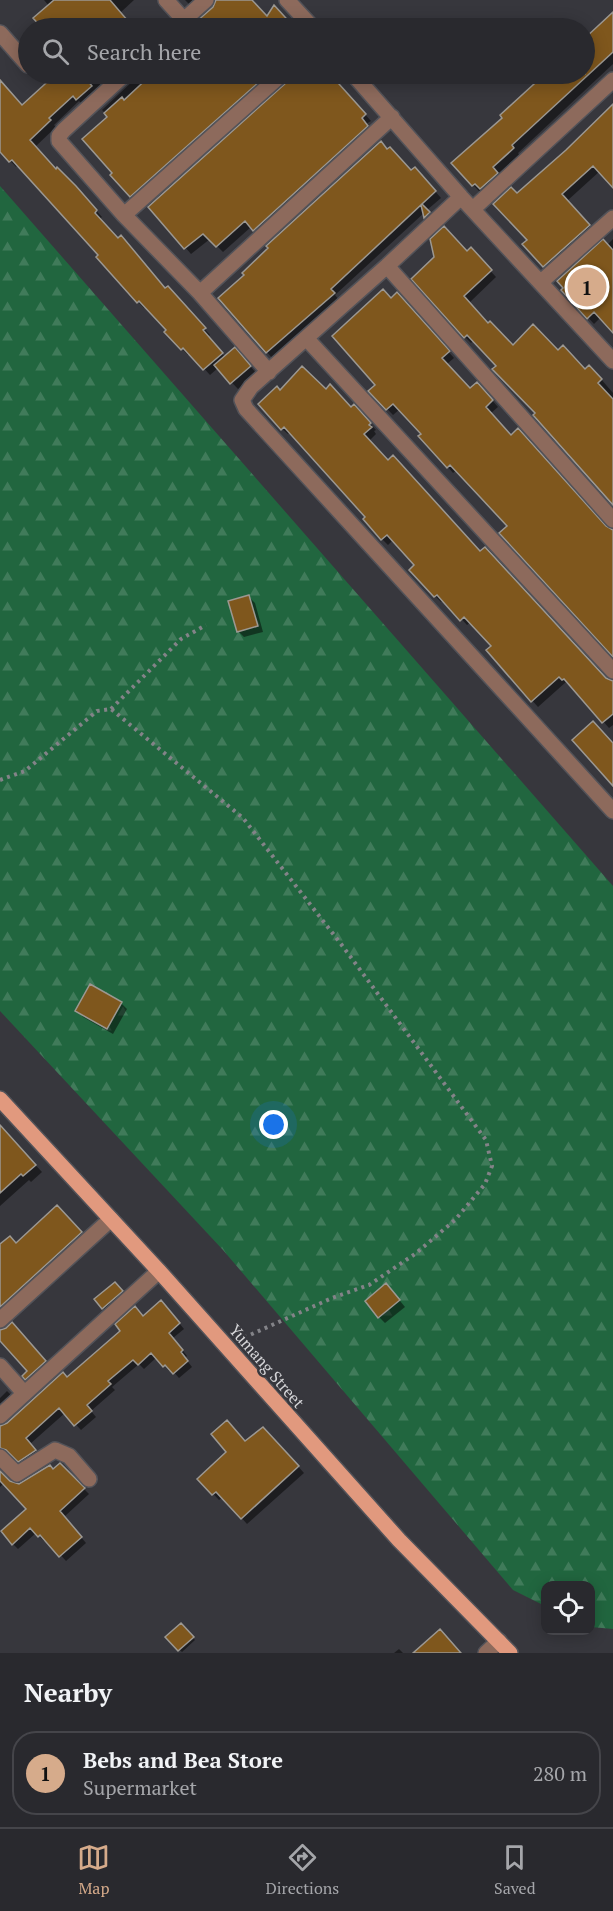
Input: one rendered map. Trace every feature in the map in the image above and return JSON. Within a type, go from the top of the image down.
[{"type":"main road","name":"Yumang Street","points":[[0,1099],[159,1271],[383,1522],[510,1653]]},
{"type":"street","points":[[166,0],[176,18]]},
{"type":"street","points":[[186,18],[206,0]]},
{"type":"street","points":[[287,0],[304,18]]},
{"type":"street","points":[[0,33],[18,54]]},
{"type":"street","points":[[473,209],[613,80]]},
{"type":"street","points":[[114,84],[59,135],[59,141],[124,215],[200,292],[269,372]]},
{"type":"street","points":[[124,215],[271,84]]},
{"type":"street","points":[[362,84],[460,197],[612,357]]},
{"type":"street","points":[[200,292],[392,117]]},
{"type":"street","points":[[460,197],[387,266],[246,392],[242,400],[246,409],[613,811]]},
{"type":"street","points":[[541,282],[613,218]]},
{"type":"street","points":[[387,266],[613,520]]},
{"type":"street","points":[[306,338],[613,671]]},
{"type":"street","points":[[0,1320],[111,1219]]},
{"type":"street","points":[[0,1416],[159,1271]]},
{"type":"street","points":[[0,1366],[24,1393]]},
{"type":"street","points":[[0,1458],[17,1474],[55,1450],[69,1456],[89,1479]]},
{"type":"street","points":[[486,1653],[499,1641]]},
{"type":"path","points":[[0,780],[25,771],[97,711],[111,709],[181,639],[206,625]]},
{"type":"path","points":[[111,709],[243,818],[341,944],[486,1140],[492,1166],[485,1184],[455,1220],[415,1254],[369,1285],[332,1298],[226,1346]]},
{"type":"green space","points":[[0,186],[613,886],[613,1629],[595,1627],[595,1581],[541,1581],[541,1604],[513,1590],[223,1250],[0,1011]]},
{"type":"building","points":[[54,0],[110,0],[125,18],[33,18]]},
{"type":"building","points":[[216,0],[252,0],[267,16],[274,5],[286,18],[201,18],[213,7]]},
{"type":"building","points":[[613,12],[613,52],[595,69],[595,29]]},
{"type":"building","points":[[0,80],[22,105],[45,84],[90,84],[92,86],[76,100],[73,96],[30,140],[56,169],[57,167],[76,186],[97,210],[95,213],[118,238],[121,235],[165,288],[168,286],[206,328],[203,330],[223,353],[203,370],[164,332],[166,330],[139,301],[137,303],[96,257],[98,255],[12,160],[9,162],[0,152]]},
{"type":"building","points":[[141,84],[257,84],[130,197],[82,139],[107,117],[104,113],[122,97],[124,100]]},
{"type":"building","points":[[285,84],[339,84],[366,114],[362,118],[368,126],[253,231],[245,221],[216,247],[203,234],[184,249],[148,207]]},
{"type":"building","points":[[534,84],[578,84],[512,145],[514,148],[493,167],[498,173],[480,189],[475,184],[472,186],[451,163],[502,118],[500,115]]},
{"type":"building","points":[[613,104],[613,188],[593,166],[562,194],[590,225],[543,267],[522,244],[527,240],[493,204],[511,187],[517,193]]},
{"type":"building","points":[[381,141],[387,149],[390,147],[411,170],[415,167],[436,191],[422,204],[430,212],[424,218],[421,205],[331,289],[335,293],[266,353],[218,298],[244,275],[242,273],[268,248],[266,246]]},
{"type":"building","points":[[444,226],[467,251],[471,247],[492,270],[464,296],[488,323],[490,321],[513,345],[533,324],[558,350],[563,345],[585,369],[589,365],[602,379],[598,383],[613,399],[613,505],[533,415],[535,413],[492,369],[496,366],[467,335],[464,338],[411,279],[434,257],[430,239]]},
{"type":"building","points":[[603,239],[613,250],[613,333],[594,312],[587,319],[561,290],[563,288],[557,281]]},
{"type":"building","points":[[383,289],[391,298],[397,292],[450,351],[442,358],[470,388],[477,382],[493,400],[486,407],[511,435],[518,428],[606,526],[613,530],[613,657],[499,533],[507,526],[450,465],[447,468],[418,436],[421,434],[393,404],[386,410],[368,391],[375,385],[332,336]]},
{"type":"building","points":[[235,347],[251,366],[230,384],[214,365]]},
{"type":"building","points":[[302,366],[326,389],[330,384],[351,407],[354,404],[371,423],[369,425],[372,427],[364,434],[388,460],[393,455],[480,551],[485,547],[606,678],[613,681],[613,714],[602,723],[564,679],[559,677],[531,702],[486,650],[491,646],[464,617],[460,621],[437,595],[434,597],[409,570],[414,565],[387,535],[381,540],[363,519],[365,517],[284,427],[281,430],[258,404],[277,386],[280,390]]},
{"type":"building","points":[[249,595],[258,626],[237,632],[228,601]]},
{"type":"building","points":[[593,721],[613,743],[613,786],[572,740]]},
{"type":"building","points":[[90,984],[122,1002],[107,1029],[75,1011]]},
{"type":"building","points":[[0,1125],[36,1165],[23,1176],[21,1174],[0,1193]]},
{"type":"building","points":[[57,1205],[82,1232],[0,1307],[0,1244],[10,1236],[16,1243]]},
{"type":"building","points":[[115,1282],[123,1291],[102,1309],[94,1299]]},
{"type":"building","points":[[386,1283],[400,1300],[378,1318],[365,1301]]},
{"type":"building","points":[[161,1300],[180,1323],[169,1333],[183,1350],[181,1352],[188,1361],[173,1374],[165,1365],[163,1367],[151,1353],[138,1365],[133,1360],[108,1381],[111,1384],[87,1405],[92,1411],[74,1426],[59,1408],[26,1438],[36,1450],[18,1462],[6,1450],[0,1448],[0,1426],[7,1423],[63,1372],[67,1377],[120,1331],[115,1324],[135,1306],[143,1316]]},
{"type":"building","points":[[12,1322],[46,1361],[25,1380],[22,1376],[27,1371],[0,1341],[0,1330]]},
{"type":"building","points":[[227,1420],[245,1441],[263,1427],[299,1466],[241,1519],[216,1492],[212,1495],[197,1479],[226,1452],[211,1434]]},
{"type":"building","points":[[60,1463],[85,1488],[60,1511],[82,1537],[59,1557],[40,1535],[38,1537],[30,1528],[12,1545],[1,1531],[26,1509],[0,1481],[0,1471],[10,1481],[19,1484],[50,1465],[53,1469]]},
{"type":"building","points":[[181,1623],[194,1637],[178,1651],[165,1637]]},
{"type":"building","points":[[440,1629],[461,1653],[413,1653]]},
{"type":"place","name":"Bebs and Bea Store","points":[[587,287]]}]
